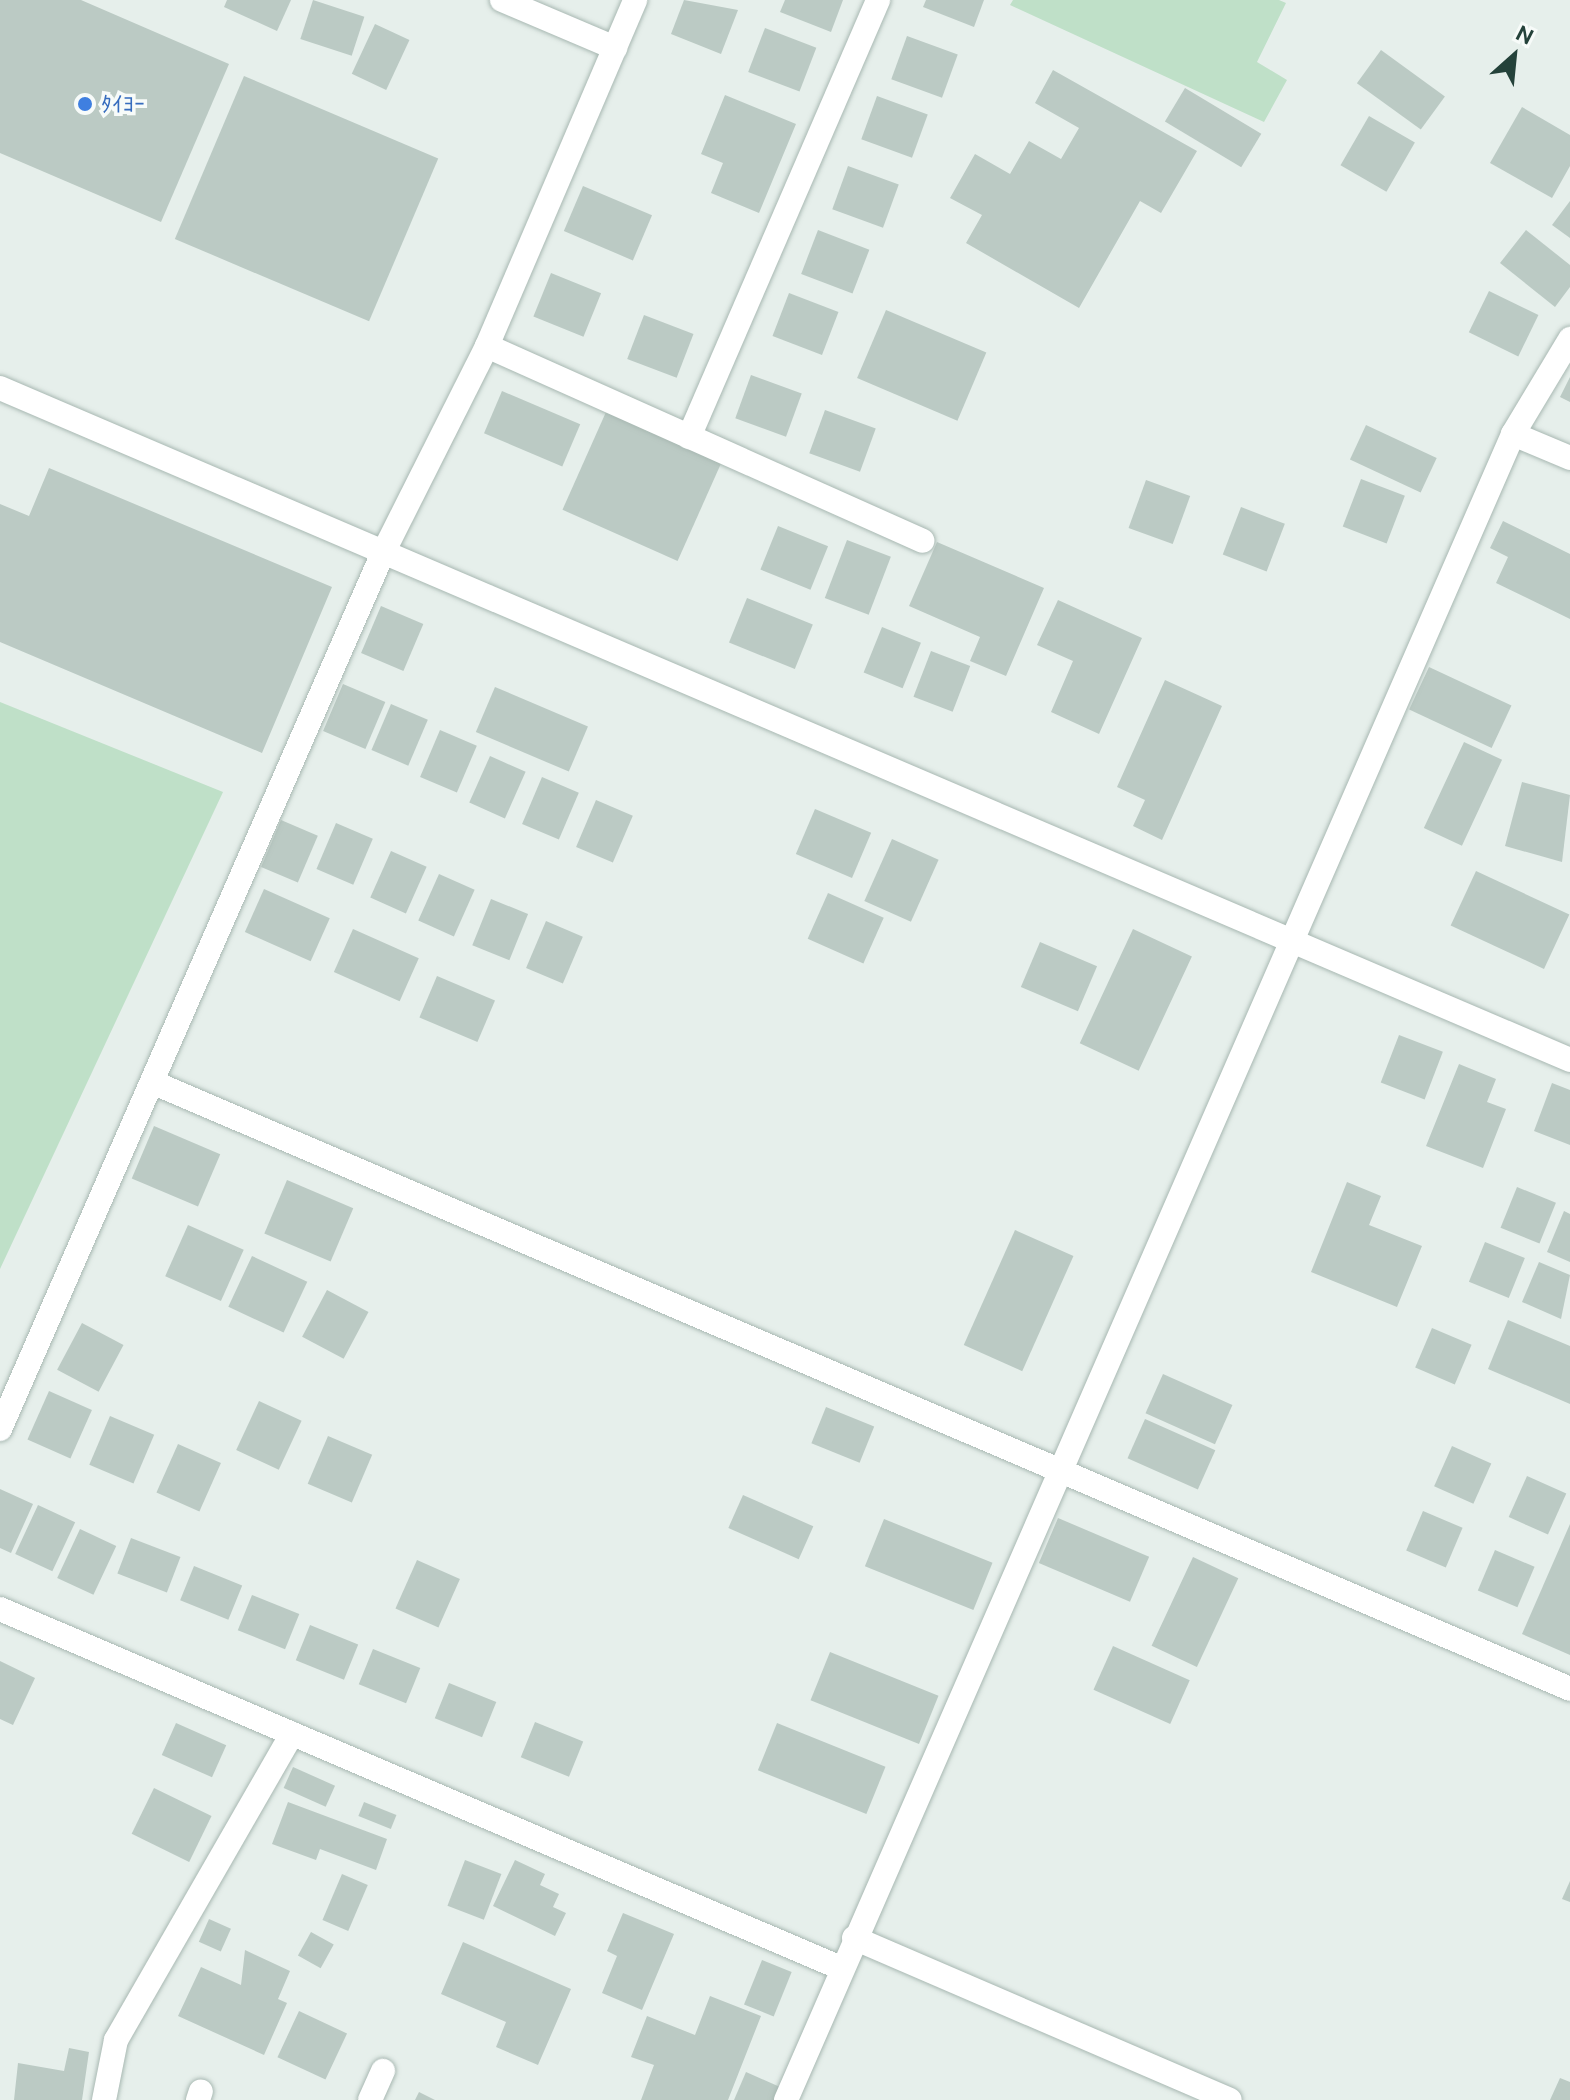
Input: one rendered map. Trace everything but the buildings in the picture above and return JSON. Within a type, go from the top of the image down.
[{"type":"street","points":[[502,0],[615,48]]},
{"type":"street","points":[[0,1429],[382,555],[487,346],[635,0]]},
{"type":"street","points":[[689,437],[878,0]]},
{"type":"street","points":[[786,2100],[1059,1470],[1294,944],[1513,434],[1570,339]]},
{"type":"street","points":[[487,346],[922,541]]},
{"type":"street","points":[[0,388],[382,555],[1570,1060]]},
{"type":"street","points":[[1513,434],[1570,458]]},
{"type":"street","points":[[152,1082],[1570,1689]]},
{"type":"street","points":[[0,1609],[841,1968]]},
{"type":"street","points":[[104,2100],[116,2040],[292,1734]]},
{"type":"street","points":[[854,1938],[1230,2100]]},
{"type":"street","points":[[370,2100],[383,2071]]},
{"type":"green space","points":[[1013,0],[1279,0],[1286,3],[1257,62],[1287,80],[1264,122],[1010,5]]},
{"type":"green space","points":[[0,702],[223,792],[0,1269]]},
{"type":"place","name":"ﾀｲﾖｰ","points":[[85,104]]}]
